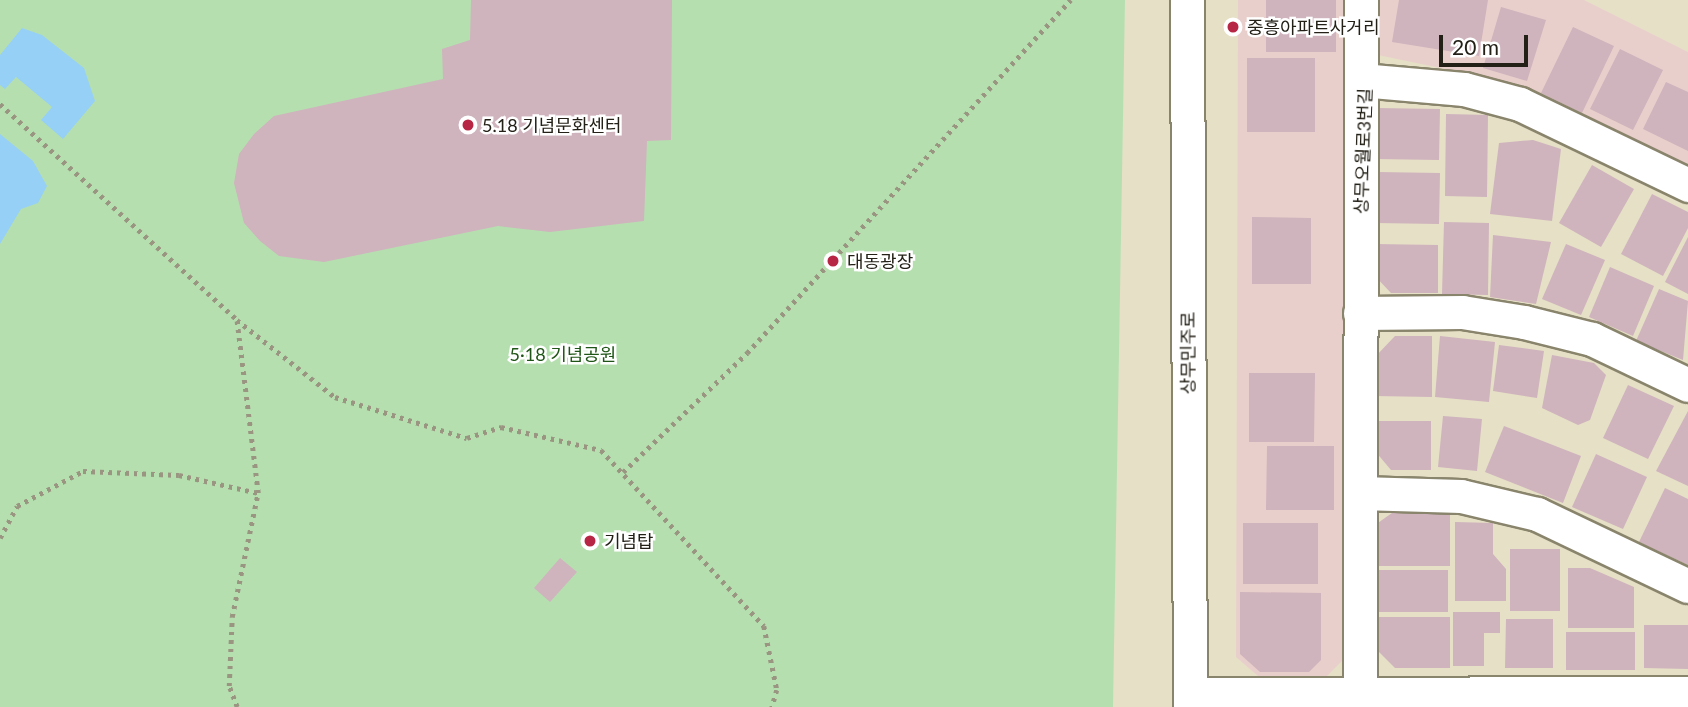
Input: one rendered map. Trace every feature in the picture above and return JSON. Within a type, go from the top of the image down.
[{"type":"street","name":"상무민주로","points":[[1187,0],[1189,701]]},
{"type":"street","points":[[1361,0],[1361,80]]},
{"type":"street","name":"상무오월로3번길","points":[[1360,700],[1361,80],[1464,89],[1520,104],[1688,185]]},
{"type":"street","points":[[1360,313],[1462,312],[1524,322],[1592,339],[1688,385]]},
{"type":"street","points":[[1360,493],[1461,496],[1537,514],[1688,586]]},
{"type":"street","points":[[1189,701],[1688,693]]},
{"type":"path","points":[[623,472],[747,353],[1071,0]]},
{"type":"path","points":[[0,104],[237,320],[335,397],[467,439],[501,427],[544,434],[601,450],[764,626],[777,690],[772,707]]},
{"type":"path","points":[[237,320],[258,493],[232,617],[229,686],[237,707]]},
{"type":"path","points":[[0,538],[17,506],[83,471],[178,475],[258,493]]},
{"type":"shaded area","points":[[1238,0],[1345,0],[1343,660],[1327,676],[1258,676],[1236,657]]},
{"type":"shaded area","points":[[1380,0],[1584,0],[1688,52],[1688,172],[1484,77],[1378,55]]},
{"type":"green space","name":"5·18 기념공원","points":[[0,0],[1125,0],[1113,707],[0,707]]},
{"type":"water","points":[[22,28],[42,35],[84,68],[95,101],[63,139],[41,120],[52,107],[16,77],[5,89],[0,85],[0,55]]},
{"type":"water","points":[[0,134],[33,161],[47,186],[38,203],[21,209],[0,244]]},
{"type":"building","name":"5.18 기념문화센터","points":[[471,0],[672,0],[671,140],[647,141],[644,221],[550,232],[498,226],[324,262],[279,256],[260,241],[244,223],[234,183],[239,154],[254,134],[274,116],[443,79],[442,49],[470,40]]},
{"type":"building","points":[[1266,0],[1336,0],[1336,52],[1266,52]]},
{"type":"building","points":[[1399,0],[1488,0],[1479,56],[1392,42]]},
{"type":"building","points":[[1501,7],[1546,20],[1527,81],[1483,68]]},
{"type":"building","points":[[1573,27],[1614,46],[1582,113],[1541,93]]},
{"type":"building","points":[[1620,49],[1663,70],[1633,130],[1590,109]]},
{"type":"building","points":[[1247,58],[1315,58],[1315,132],[1247,132]]},
{"type":"building","points":[[1666,82],[1688,92],[1688,151],[1643,129]]},
{"type":"building","points":[[1376,108],[1440,109],[1439,160],[1375,159]]},
{"type":"building","points":[[1446,114],[1488,115],[1487,197],[1445,196]]},
{"type":"building","points":[[1533,140],[1561,149],[1552,221],[1490,214],[1499,143]]},
{"type":"building","points":[[1592,165],[1634,189],[1601,247],[1559,223]]},
{"type":"building","points":[[1377,172],[1440,173],[1439,224],[1376,223]]},
{"type":"building","points":[[1652,194],[1688,212],[1688,228],[1663,276],[1621,254]]},
{"type":"building","points":[[1252,217],[1311,218],[1311,284],[1252,284]]},
{"type":"building","points":[[1444,222],[1489,223],[1488,295],[1442,294]]},
{"type":"building","points":[[1493,235],[1551,242],[1536,304],[1490,297]]},
{"type":"building","points":[[1688,237],[1688,294],[1665,282]]},
{"type":"building","points":[[1375,244],[1438,245],[1438,293],[1391,293],[1375,276]]},
{"type":"building","points":[[1566,244],[1605,260],[1581,315],[1542,299]]},
{"type":"building","points":[[1610,267],[1654,286],[1633,336],[1589,317]]},
{"type":"building","points":[[1659,289],[1688,301],[1683,360],[1636,341]]},
{"type":"building","points":[[1395,336],[1432,336],[1432,397],[1375,396],[1375,357]]},
{"type":"building","points":[[1440,336],[1495,342],[1489,402],[1435,397]]},
{"type":"building","points":[[1499,345],[1544,351],[1537,398],[1493,391]]},
{"type":"building","points":[[1552,355],[1594,363],[1606,375],[1590,420],[1578,425],[1542,408]]},
{"type":"building","points":[[1249,373],[1315,373],[1314,442],[1249,442]]},
{"type":"building","points":[[1628,385],[1674,406],[1648,459],[1603,438]]},
{"type":"building","points":[[1688,411],[1688,486],[1656,471]]},
{"type":"building","points":[[1443,416],[1482,419],[1477,471],[1438,467]]},
{"type":"building","points":[[1375,421],[1431,421],[1431,470],[1391,470],[1375,451]]},
{"type":"building","points":[[1504,426],[1581,456],[1563,503],[1485,472]]},
{"type":"building","points":[[1267,446],[1334,446],[1334,510],[1266,510]]},
{"type":"building","points":[[1596,454],[1647,477],[1623,529],[1572,507]]},
{"type":"building","points":[[1665,488],[1688,499],[1688,565],[1639,542]]},
{"type":"building","points":[[1392,513],[1450,514],[1450,566],[1375,566],[1375,525]]},
{"type":"building","points":[[1455,522],[1493,523],[1493,554],[1506,569],[1506,601],[1455,601]]},
{"type":"building","points":[[1243,523],[1318,523],[1318,584],[1243,584]]},
{"type":"building","points":[[1510,549],[1560,549],[1560,611],[1510,611]]},
{"type":"building","points":[[560,558],[577,572],[550,602],[534,588]]},
{"type":"building","points":[[1568,568],[1590,568],[1634,587],[1634,628],[1568,628]]},
{"type":"building","points":[[1374,570],[1448,570],[1448,612],[1374,612]]},
{"type":"building","points":[[1240,592],[1321,593],[1321,660],[1309,672],[1260,672],[1240,654]]},
{"type":"building","points":[[1453,612],[1500,612],[1500,633],[1484,633],[1484,666],[1453,666]]},
{"type":"building","points":[[1376,617],[1450,617],[1450,668],[1395,668],[1376,649]]},
{"type":"building","points":[[1506,619],[1553,619],[1553,668],[1505,668]]},
{"type":"building","points":[[1644,625],[1688,625],[1688,669],[1644,668]]},
{"type":"building","points":[[1566,632],[1635,632],[1635,670],[1566,670]]},
{"type":"place","name":"중흥아파트사거리","points":[[1233,27]]},
{"type":"place","name":"5.18 기념문화센터","points":[[468,125]]},
{"type":"place","name":"대동광장","points":[[833,261]]},
{"type":"place","name":"기념탑","points":[[590,541]]}]
